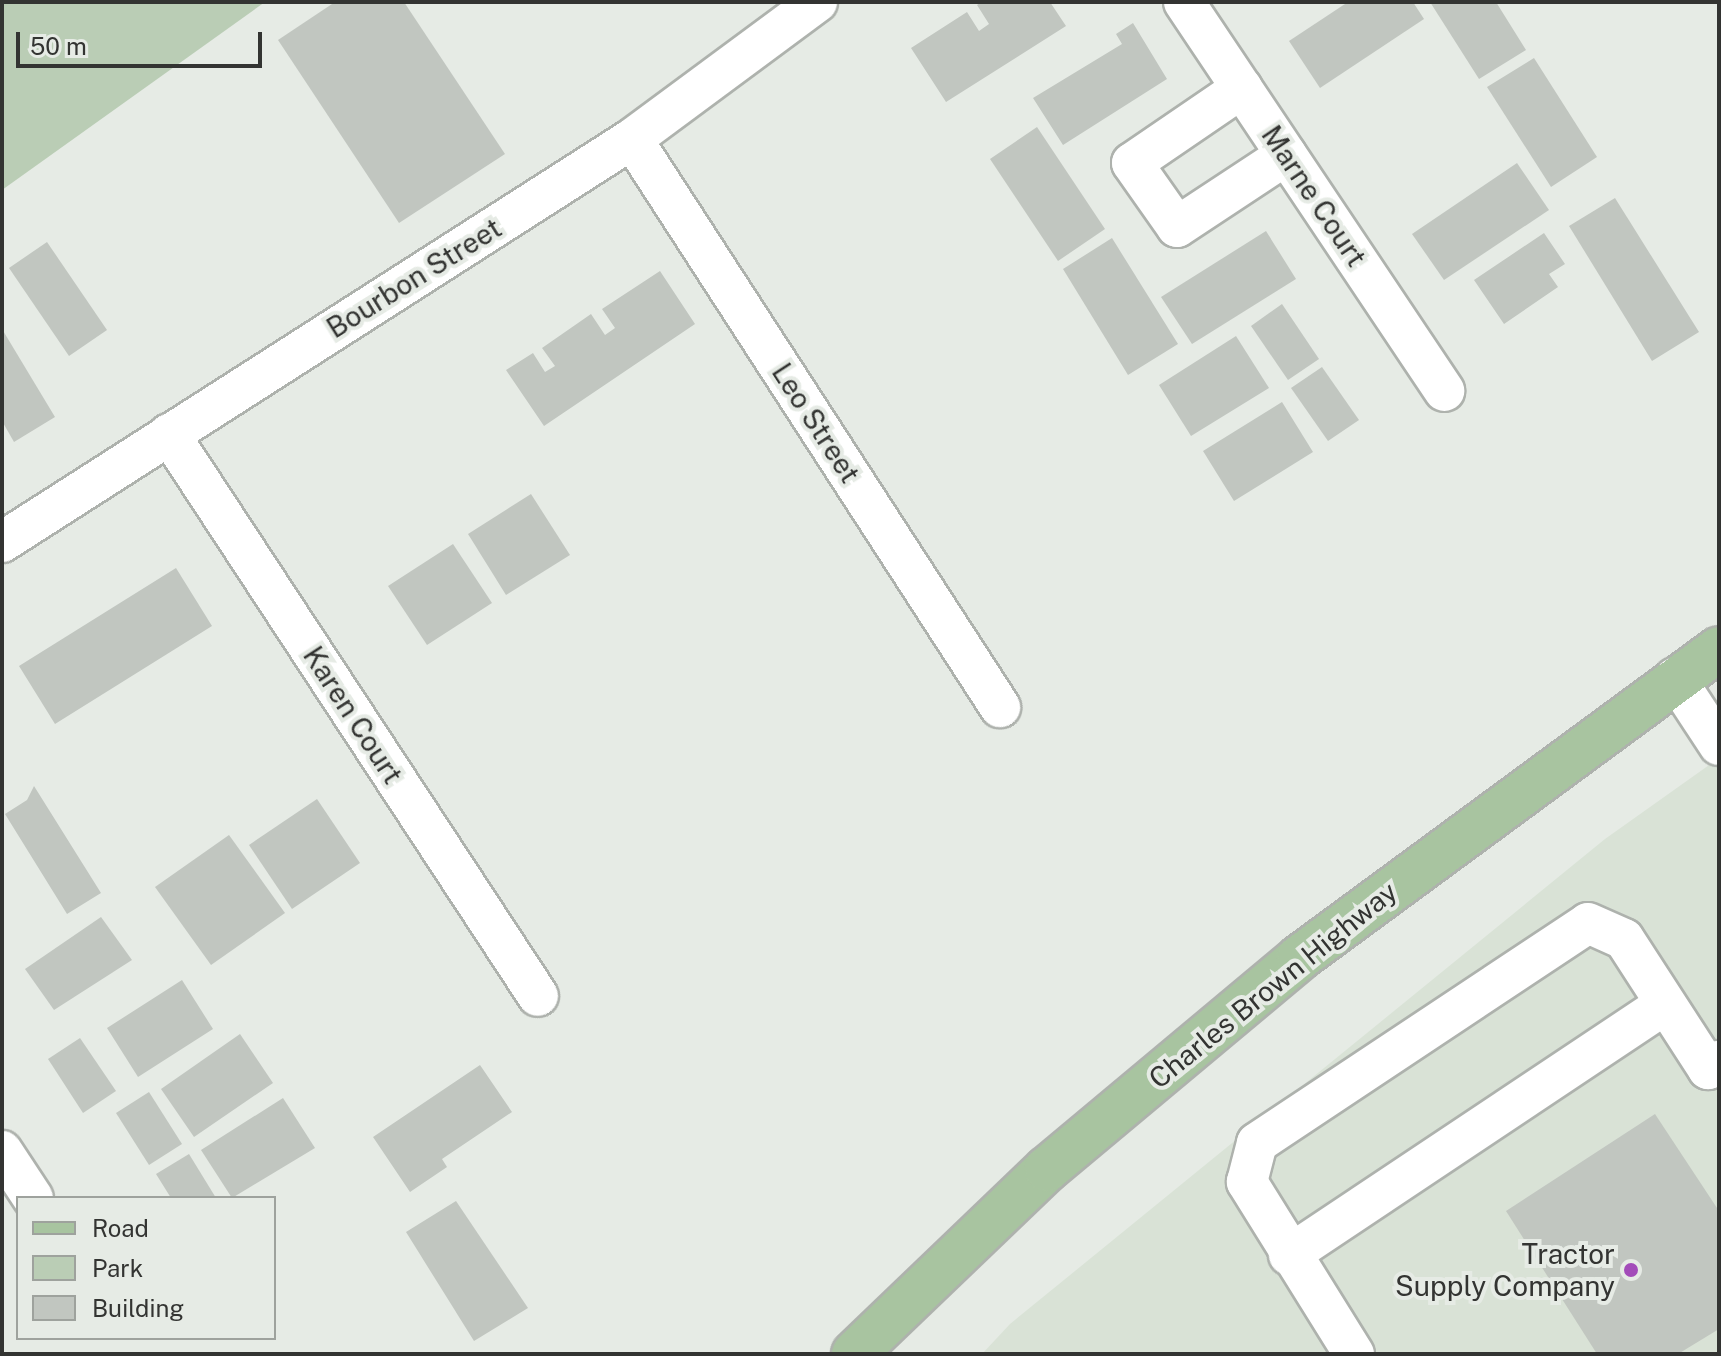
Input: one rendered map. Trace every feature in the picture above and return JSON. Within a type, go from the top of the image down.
[{"type":"main road","name":"Charles Brown Highway","points":[[854,1354],[1047,1169],[1299,958],[1675,678],[1719,649]]},
{"type":"street","name":"Bourbon Street","points":[[2,542],[632,139],[817,2]]},
{"type":"street","name":"Marne Court","points":[[1184,2],[1444,391]]},
{"type":"street","points":[[1242,88],[1132,163],[1177,227],[1286,155]]},
{"type":"street","name":"Leo Street","points":[[632,139],[1000,707]]},
{"type":"street","name":"Karen Court","points":[[169,434],[538,996]]},
{"type":"street","points":[[1675,678],[1719,745]]},
{"type":"street","points":[[1354,1354],[1289,1255],[1247,1182],[1257,1143],[1588,923],[1624,939],[1665,1004],[1715,1072]]},
{"type":"street","points":[[1289,1255],[1665,1004]]},
{"type":"street","points":[[2,1151],[32,1196]]},
{"type":"shaded area","points":[[1719,758],[1719,1354],[982,1354],[1010,1324],[1605,839]]},
{"type":"green space","points":[[2,2],[265,2],[2,190]]},
{"type":"building","points":[[335,2],[404,2],[505,154],[399,223],[278,40]]},
{"type":"building","points":[[981,2],[1050,2],[1066,26],[946,102],[911,48],[967,12],[979,31],[989,24],[977,5]]},
{"type":"building","points":[[1348,2],[1413,2],[1424,19],[1320,88],[1289,41]]},
{"type":"building","points":[[1430,2],[1496,2],[1526,50],[1479,79]]},
{"type":"building","points":[[1133,23],[1167,79],[1063,145],[1033,98],[1122,44],[1116,34]]},
{"type":"building","points":[[1534,58],[1597,157],[1551,187],[1487,87]]},
{"type":"building","points":[[1037,127],[1105,229],[1058,261],[990,159]]},
{"type":"building","points":[[1517,163],[1549,210],[1444,280],[1412,234]]},
{"type":"building","points":[[1615,198],[1699,332],[1652,361],[1569,226]]},
{"type":"building","points":[[1266,231],[1296,279],[1192,344],[1161,297]]},
{"type":"building","points":[[1544,233],[1565,264],[1549,274],[1558,287],[1504,324],[1474,280]]},
{"type":"building","points":[[1112,238],[1178,344],[1128,375],[1063,269]]},
{"type":"building","points":[[47,242],[107,330],[69,356],[9,268]]},
{"type":"building","points":[[660,271],[695,324],[544,426],[506,370],[533,353],[545,372],[555,366],[542,348],[591,314],[605,335],[615,328],[602,309]]},
{"type":"building","points":[[1282,304],[1319,359],[1288,380],[1251,326]]},
{"type":"building","points":[[2,329],[55,417],[14,442],[2,421]]},
{"type":"building","points":[[1236,336],[1269,388],[1191,436],[1159,385]]},
{"type":"building","points":[[1322,367],[1359,420],[1328,441],[1291,388]]},
{"type":"building","points":[[1282,402],[1313,452],[1234,501],[1203,451]]},
{"type":"building","points":[[531,494],[570,555],[506,595],[468,534]]},
{"type":"building","points":[[453,544],[492,603],[427,645],[388,586]]},
{"type":"building","points":[[176,568],[212,626],[55,724],[19,666]]},
{"type":"building","points":[[34,786],[101,893],[67,914],[5,814],[27,800]]},
{"type":"building","points":[[317,799],[360,863],[292,909],[249,845]]},
{"type":"building","points":[[229,835],[285,913],[211,965],[155,887]]},
{"type":"building","points":[[101,917],[132,960],[54,1010],[25,969]]},
{"type":"building","points":[[182,980],[213,1029],[138,1077],[107,1028]]},
{"type":"building","points":[[240,1034],[273,1083],[194,1137],[161,1089]]},
{"type":"building","points":[[80,1038],[116,1091],[83,1113],[48,1059]]},
{"type":"building","points":[[480,1065],[512,1112],[442,1159],[447,1167],[410,1192],[373,1137]]},
{"type":"building","points":[[149,1092],[182,1144],[149,1165],[116,1113]]},
{"type":"building","points":[[283,1098],[315,1148],[235,1196],[231,1196],[201,1150]]},
{"type":"building","name":"Tractor Supply Company","points":[[1655,1114],[1719,1211],[1719,1329],[1678,1354],[1597,1354],[1506,1211]]},
{"type":"building","points":[[189,1154],[215,1196],[170,1196],[156,1174]]},
{"type":"building","points":[[456,1201],[528,1308],[474,1341],[406,1232]]},
{"type":"place","name":"Tractor Supply Company","points":[[1631,1270]]}]
